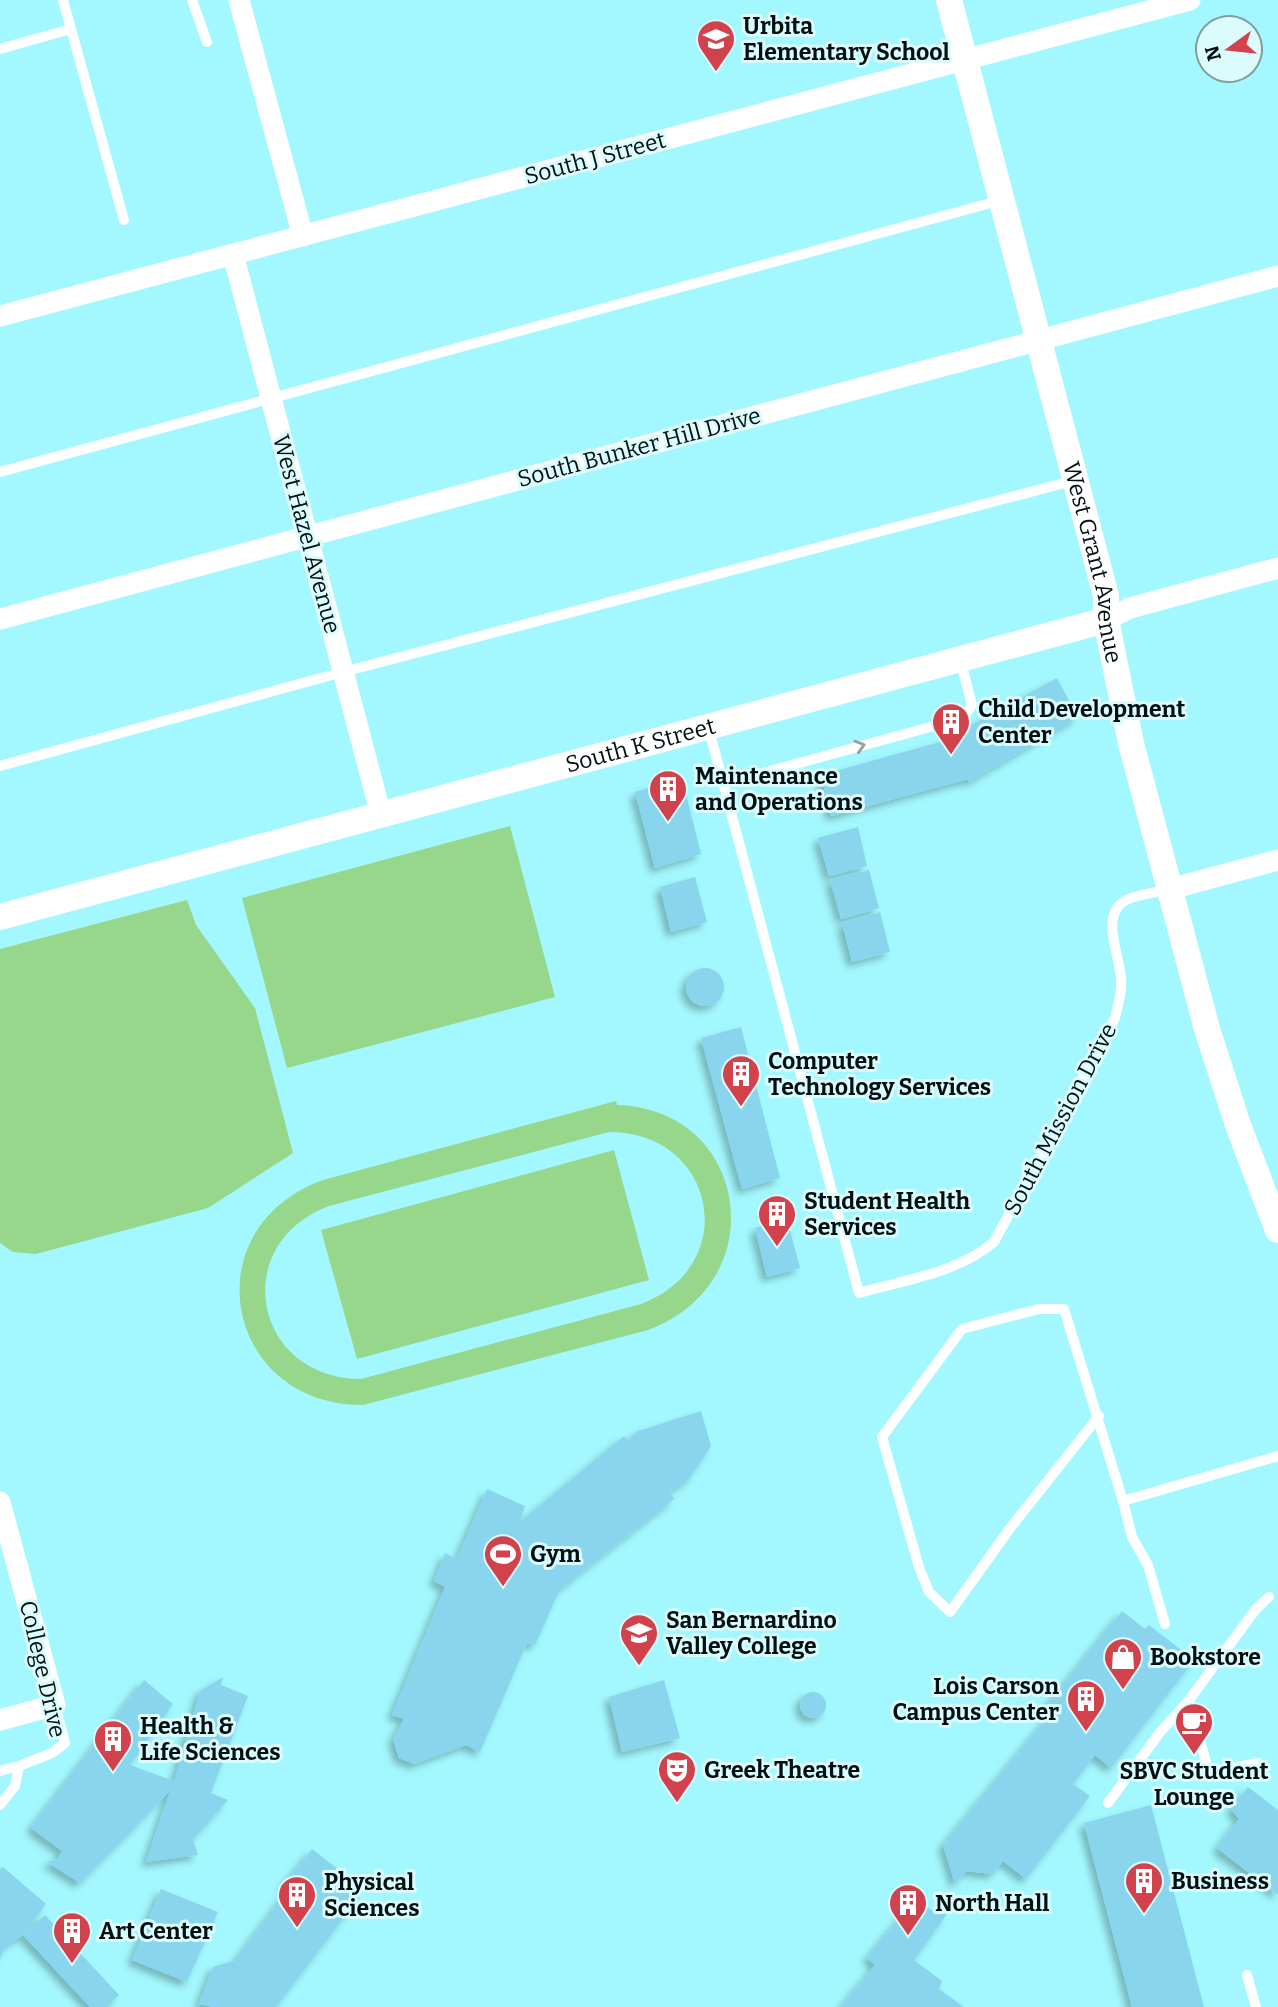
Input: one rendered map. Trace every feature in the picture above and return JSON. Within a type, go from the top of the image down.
[{"type":"street","points":[[239,0],[303,236]]},
{"type":"street","name":"West Grant Avenue","points":[[949,0],[1106,596],[1106,620],[1131,743],[1206,1029],[1238,1125],[1278,1230]]},
{"type":"street","name":"South J Street","points":[[0,316],[1190,0]]},
{"type":"street","name":"West Hazel Avenue","points":[[233,254],[381,815]]},
{"type":"street","name":"South Bunker Hill Drive","points":[[0,619],[1278,276]]},
{"type":"street","name":"South K Street","points":[[0,917],[708,724],[1106,620],[1130,608],[1278,568]]},
{"type":"street","points":[[1170,890],[1278,860]]},
{"type":"street","name":"College Drive","points":[[0,1502],[55,1705]]},
{"type":"street","points":[[0,1720],[55,1705]]},
{"type":"lane","points":[[62,0],[124,220]]},
{"type":"lane","points":[[192,0],[207,42]]},
{"type":"lane","points":[[0,49],[71,29]]},
{"type":"lane","points":[[0,472],[1002,200]]},
{"type":"lane","points":[[0,766],[1076,480]]},
{"type":"lane","points":[[708,724],[723,784],[963,718],[972,705],[960,657]]},
{"type":"lane","name":"South Mission Drive","points":[[723,784],[859,1293],[957,1265],[977,1257],[994,1242],[1115,1018],[1121,982],[1114,940],[1113,913],[1121,903],[1129,899],[1170,890]]},
{"type":"lane","points":[[1099,1416],[950,1612],[929,1592],[923,1579],[883,1437],[962,1329],[1039,1308],[1064,1309],[1099,1416],[1132,1536],[1148,1565],[1166,1624]]},
{"type":"lane","points":[[1123,1501],[1278,1457]]},
{"type":"lane","points":[[1108,1803],[1256,1609],[1269,1597]]},
{"type":"lane","points":[[1189,1700],[1209,1773],[1258,1763]]},
{"type":"lane","name":"College Drive","points":[[19,1766],[52,1753],[65,1743],[55,1705]]},
{"type":"lane","points":[[0,1771],[19,1766],[15,1786],[0,1805]]},
{"type":"lane","points":[[1247,1975],[1256,2007]]},
{"type":"green space","points":[[510,826],[555,997],[287,1068],[242,898]]},
{"type":"green space","points":[[187,900],[196,925],[255,1008],[293,1153],[208,1208],[36,1254],[13,1252],[0,1243],[0,949]]},
{"type":"green space","points":[[616,1101],[617,1105],[662,1114],[696,1135],[719,1166],[730,1201],[729,1239],[715,1276],[689,1307],[648,1330],[363,1405],[316,1397],[280,1377],[254,1346],[241,1310],[241,1272],[254,1235],[281,1203],[323,1180]],"holes":[[[609,1132],[646,1138],[674,1154],[693,1176],[703,1204],[704,1233],[694,1261],[673,1286],[641,1304],[361,1379],[324,1373],[296,1357],[277,1334],[267,1306],[266,1277],[276,1249],[297,1224],[329,1206]]]},
{"type":"green space","points":[[614,1150],[649,1280],[357,1359],[321,1230]]},
{"type":"building","name":"Child Development Center","points":[[1057,678],[1078,717],[969,782],[968,779],[831,816],[821,775],[958,737],[957,733]]},
{"type":"building","name":"Maintenance and Operations","points":[[682,778],[701,854],[655,868],[635,792]]},
{"type":"building","points":[[858,827],[867,866],[829,876],[818,838]]},
{"type":"building","points":[[869,870],[879,908],[841,919],[830,880]]},
{"type":"building","points":[[695,877],[707,922],[671,932],[660,887]]},
{"type":"building","points":[[880,912],[890,952],[852,962],[842,923]]},
{"type":"building","points":[[705,968],[719,973],[724,987],[719,1001],[705,1006],[691,1001],[686,987],[691,973]]},
{"type":"building","name":"Computer Technology Services","points":[[741,1027],[780,1178],[742,1189],[701,1038]]},
{"type":"building","name":"Student Health Services","points":[[787,1219],[800,1268],[767,1277],[755,1228]]},
{"type":"building","name":"Gym","points":[[701,1411],[711,1446],[689,1479],[670,1492],[674,1499],[560,1589],[535,1645],[527,1643],[480,1752],[466,1745],[414,1764],[399,1758],[393,1739],[404,1719],[392,1715],[445,1587],[434,1581],[445,1553],[457,1559],[487,1489],[525,1506],[520,1522],[624,1436],[628,1440],[638,1431]]},
{"type":"building","name":"Lois Carson Campus Center","points":[[1122,1611],[1145,1629],[1149,1625],[1194,1660],[1111,1768],[1095,1755],[1073,1784],[1090,1796],[1026,1879],[1003,1861],[993,1874],[966,1871],[955,1884],[943,1845],[1052,1712],[1048,1704]]},
{"type":"building","name":"Health & Life Sciences","points":[[223,1677],[221,1685],[248,1696],[211,1793],[228,1800],[193,1839],[198,1855],[146,1862],[170,1791],[80,1883],[47,1862],[58,1858],[62,1851],[31,1828],[144,1680],[173,1704],[130,1765],[174,1781],[200,1691]]},
{"type":"building","points":[[664,1680],[680,1738],[622,1752],[609,1697]]},
{"type":"building","points":[[813,1692],[822,1696],[826,1705],[822,1714],[813,1718],[804,1714],[800,1705],[804,1696]]},
{"type":"building","points":[[1248,1787],[1278,1810],[1278,1895],[1217,1848],[1239,1819],[1231,1809]]},
{"type":"building","name":"Business","points":[[1151,1805],[1204,2007],[1132,2007],[1084,1823]]},
{"type":"building","name":"Physical Sciences","points":[[312,1849],[343,1873],[339,1880],[359,1898],[276,2007],[214,2007],[199,2004],[213,1967],[236,1960],[288,1890],[283,1886]]},
{"type":"building","name":"Art Center","points":[[3,1867],[46,1904],[23,1935],[7,1945],[0,1958],[0,1869]]},
{"type":"building","points":[[161,1889],[218,1912],[187,1982],[132,1960]]},
{"type":"building","name":"North Hall","points":[[916,1898],[938,1915],[941,1910],[947,1914],[914,1960],[942,1981],[939,1989],[964,2007],[841,2007],[875,1965],[867,1958]]},
{"type":"building","name":"Art Center","points":[[45,1915],[119,1995],[107,2007],[90,2007],[23,1935]]},
{"type":"place","name":"Urbita Elementary School","points":[[716,73]]},
{"type":"place","name":"Child Development Center","points":[[951,756]]},
{"type":"place","name":"Maintenance and Operations","points":[[668,823]]},
{"type":"place","name":"Computer Technology Services","points":[[741,1108]]},
{"type":"place","name":"Student Health Services","points":[[777,1248]]},
{"type":"place","name":"Gym","points":[[503,1588]]},
{"type":"place","name":"San Bernardino Valley College","points":[[639,1667]]},
{"type":"place","name":"Bookstore","points":[[1123,1691]]},
{"type":"place","name":"Lois Carson Campus Center","points":[[1086,1733]]},
{"type":"place","name":"SBVC Student Lounge","points":[[1194,1756]]},
{"type":"place","name":"Health & Life Sciences","points":[[113,1773]]},
{"type":"place","name":"Greek Theatre","points":[[677,1804]]},
{"type":"place","name":"Business","points":[[1144,1915]]},
{"type":"place","name":"Physical Sciences","points":[[297,1929]]},
{"type":"place","name":"North Hall","points":[[908,1937]]},
{"type":"place","name":"Art Center","points":[[72,1965]]}]
